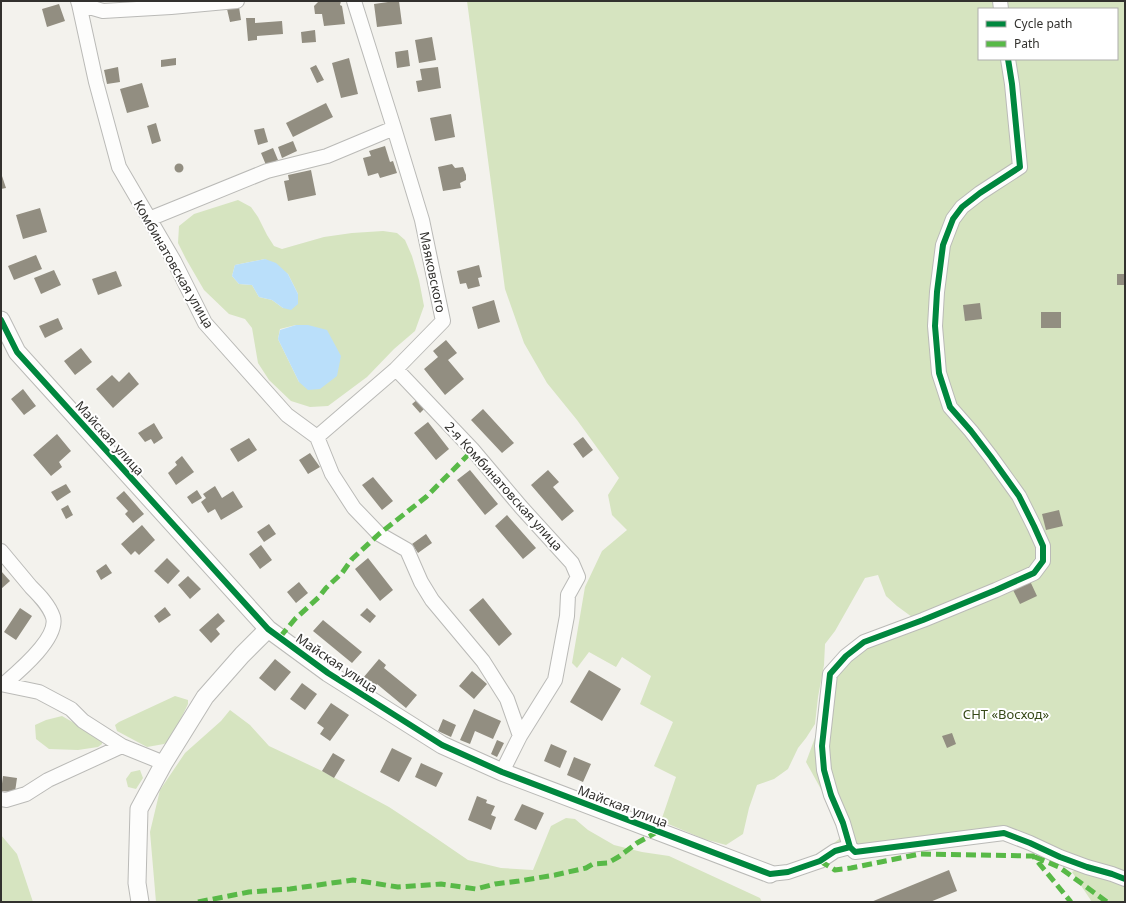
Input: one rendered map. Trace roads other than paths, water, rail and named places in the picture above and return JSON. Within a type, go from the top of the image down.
[{"type":"street","points":[[78,2],[103,12],[237,1]]},
{"type":"street","name":"Маяковского","points":[[317,437],[396,369],[443,321],[422,220],[354,1]]},
{"type":"street","name":"Комбинатовская улица","points":[[78,2],[96,82],[119,167],[174,261],[205,323],[287,414],[317,437]]},
{"type":"street","points":[[1008,60],[1012,84],[1020,168],[962,207],[953,219],[943,245],[937,292],[935,326],[939,373],[950,407],[987,451],[1019,496],[1043,546],[1043,562],[1034,572],[996,590],[864,642],[846,656],[830,674],[822,746],[824,770],[831,795],[843,823],[850,847],[855,852],[1004,833],[1060,857],[1125,879]]},
{"type":"street","points":[[149,219],[267,171],[328,156],[394,128]]},
{"type":"street","name":"Майская улица","points":[[1,320],[17,352],[268,629],[328,673],[442,745],[502,772],[770,874]]},
{"type":"street","name":"2-я Комбинатовская улица","points":[[396,369],[472,449],[521,507],[572,563],[578,577],[568,596],[567,616],[555,680],[520,736]]},
{"type":"street","points":[[317,437],[332,474],[354,508],[379,534],[407,550],[432,600],[483,661],[507,699],[520,736],[502,772]]},
{"type":"street","points":[[1,551],[45,603],[53,617],[51,630],[44,644],[24,666],[2,684]]},
{"type":"street","points":[[140,902],[137,883],[139,809],[164,762],[205,698],[242,655],[268,629]]},
{"type":"street","points":[[2,684],[39,692],[71,709],[83,721],[122,746],[164,762]]},
{"type":"street","points":[[1,799],[6,800],[26,794],[48,780],[122,746]]},
{"type":"street","points":[[770,874],[788,872],[820,861],[835,851],[850,847]]},
{"type":"water","points":[[265,259],[276,263],[288,274],[298,294],[298,304],[291,310],[283,308],[272,300],[259,297],[252,285],[239,284],[232,276],[235,265]]},
{"type":"water","points":[[296,325],[308,325],[327,330],[341,356],[337,376],[320,389],[308,390],[299,382],[278,339],[280,330]]},
{"type":"park label","name":"СНТ «Восход»","points":[[1006,714]]}]
